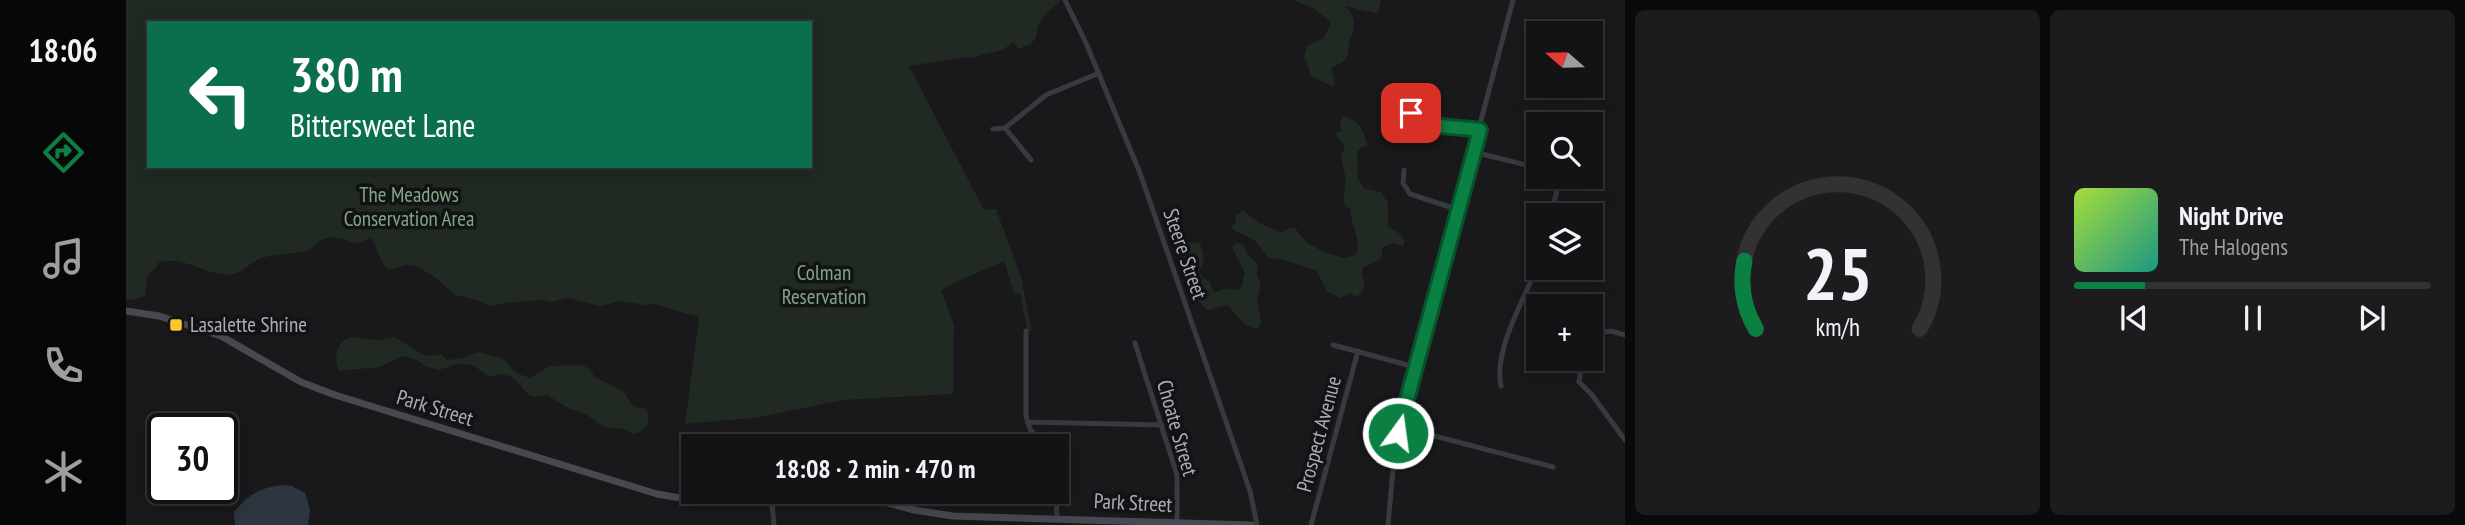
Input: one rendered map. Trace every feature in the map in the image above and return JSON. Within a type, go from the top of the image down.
[{"type":"main road","name":"Park Street","points":[[126,311],[159,316],[221,336],[301,382],[335,395],[656,494],[681,497]]},
{"type":"main road","name":"Park Street","points":[[892,504],[953,516],[1057,517],[1109,523],[1251,525]]},
{"type":"street","name":"Steere Street","points":[[1065,0],[1099,73],[1161,233],[1250,491],[1257,525]]},
{"type":"street","points":[[1388,525],[1400,427],[1513,0]]},
{"type":"street","points":[[993,129],[1005,128],[1046,95],[1099,73]]},
{"type":"street","points":[[1411,113],[1419,121],[1429,125],[1480,130]]},
{"type":"street","points":[[1005,128],[1031,160]]},
{"type":"street","points":[[1474,152],[1526,165]]},
{"type":"street","points":[[1404,170],[1403,183],[1410,194],[1459,210]]},
{"type":"street","points":[[1502,386],[1500,366],[1516,312],[1531,280]]},
{"type":"street","points":[[1026,331],[1025,409],[1027,422],[1034,434]]},
{"type":"street","points":[[1603,333],[1611,331],[1625,335]]},
{"type":"street","name":"Choate Street","points":[[1135,343],[1177,475],[1177,523]]},
{"type":"street","points":[[1332,345],[1415,367]]},
{"type":"street","name":"Prospect Avenue","points":[[1311,525],[1358,351]]},
{"type":"street","points":[[1581,371],[1579,382],[1624,435]]},
{"type":"street","points":[[1027,422],[1162,425]]},
{"type":"street","points":[[1400,427],[1553,467]]},
{"type":"street","points":[[772,504],[774,525]]},
{"type":"street","points":[[1056,504],[1057,517]]},
{"type":"street","points":[[976,516],[976,525]]},
{"type":"green space","name":"Colman Reservation","points":[[126,0],[1061,0],[1041,20],[1036,37],[1026,46],[1019,49],[1013,42],[998,51],[976,58],[966,57],[909,66],[984,210],[996,209],[1021,277],[1032,331],[1027,330],[1020,293],[1014,294],[1004,261],[941,291],[954,325],[953,394],[843,400],[754,418],[685,424],[699,317],[653,304],[621,301],[601,306],[567,298],[551,302],[542,300],[489,306],[456,295],[416,266],[406,265],[388,270],[372,238],[357,244],[342,239],[321,240],[306,251],[258,259],[234,274],[215,273],[177,261],[158,263],[148,275],[145,296],[126,299]]},
{"type":"green space","points":[[1293,0],[1381,0],[1378,14],[1345,6],[1353,17],[1354,28],[1346,58],[1331,68],[1335,83],[1332,86],[1312,77],[1304,57],[1307,46],[1324,38],[1331,23],[1315,9]]},
{"type":"green space","points":[[1343,116],[1360,127],[1368,146],[1357,152],[1358,179],[1364,188],[1381,192],[1388,203],[1388,226],[1405,241],[1403,246],[1394,243],[1383,247],[1381,258],[1363,268],[1365,284],[1360,295],[1357,297],[1350,293],[1340,298],[1327,291],[1316,270],[1269,258],[1255,241],[1231,227],[1236,221],[1236,215],[1243,210],[1261,224],[1282,233],[1295,228],[1307,243],[1324,252],[1343,258],[1356,255],[1357,238],[1350,209],[1343,201],[1346,180],[1341,157],[1345,147],[1335,133],[1341,131]]},
{"type":"green space","points":[[1200,243],[1204,259],[1199,272],[1210,281],[1212,290],[1216,292],[1227,288],[1241,288],[1245,273],[1232,247],[1237,243],[1244,245],[1247,254],[1257,263],[1261,285],[1257,301],[1261,322],[1258,328],[1244,324],[1227,305],[1208,310],[1197,298],[1182,274],[1185,267],[1179,255],[1187,244]]},
{"type":"green space","points":[[352,337],[377,340],[394,337],[421,354],[441,354],[447,360],[464,358],[478,352],[502,358],[516,373],[530,378],[550,366],[583,365],[595,377],[624,392],[634,407],[646,409],[648,422],[645,428],[634,434],[624,429],[604,427],[587,415],[568,408],[547,395],[539,397],[528,394],[513,378],[502,374],[490,376],[465,364],[438,370],[403,356],[379,367],[339,371],[337,350],[342,342]]},
{"type":"shaded area","points":[[283,485],[292,486],[305,493],[310,509],[308,525],[235,525],[234,512],[244,501],[262,490]]},
{"type":"place","name":"Lasalette Shrine","points":[[176,325]]},
{"type":"route","points":[[1398,433],[1480,130],[1429,125],[1419,121],[1411,113]]},
{"type":"park label","name":"The Meadows Conservation Area","points":[[409,207]]}]
